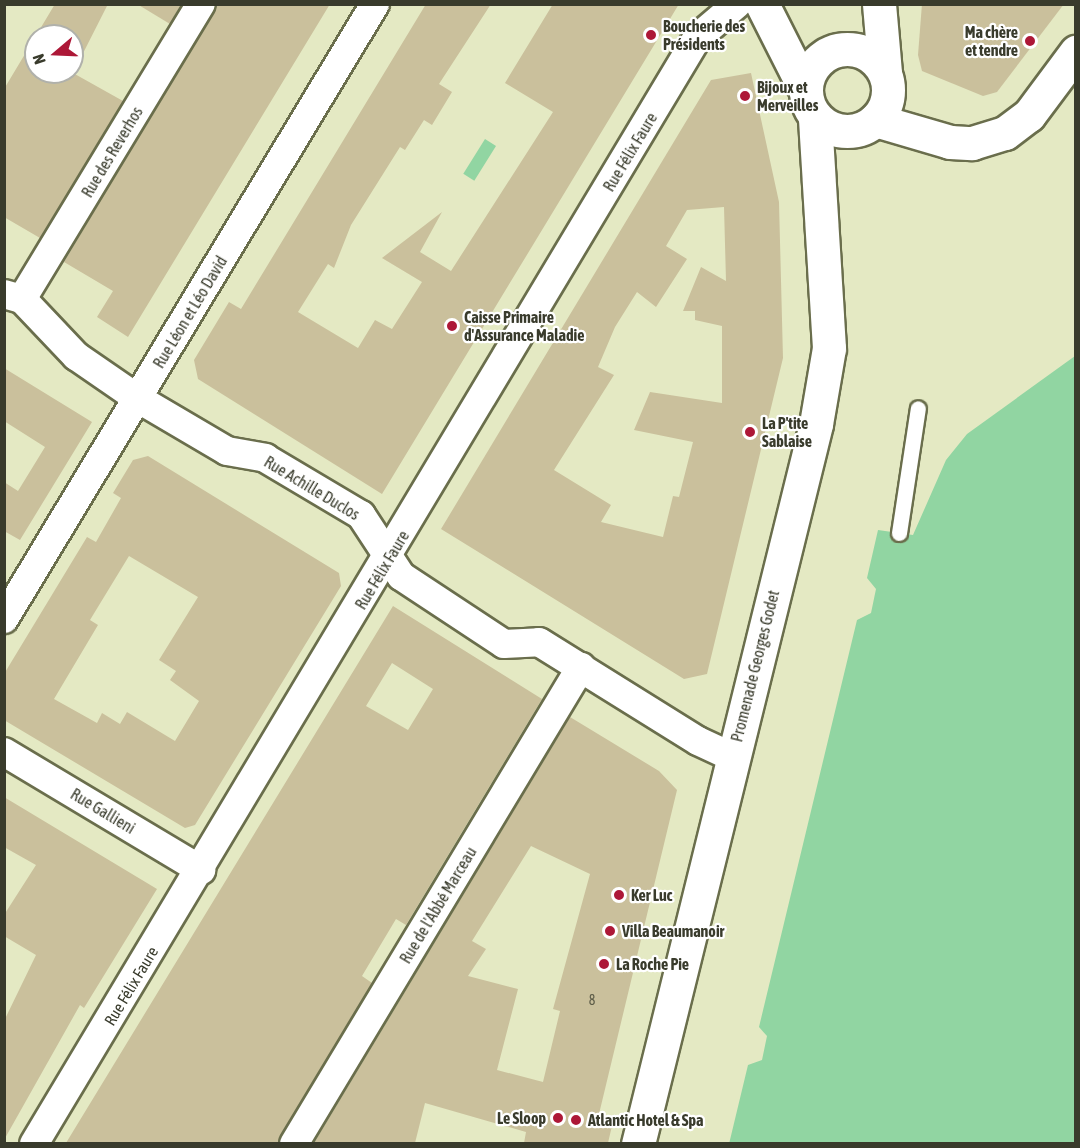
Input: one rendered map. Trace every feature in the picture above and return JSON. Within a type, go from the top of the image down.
[{"type":"street","name":"Rue des Reverhos","points":[[13,297],[201,4]]},
{"type":"street","name":"Rue Léon et Léo David","points":[[4,619],[375,4]]},
{"type":"street","points":[[810,103],[813,66],[838,50],[872,4]]},
{"type":"street","points":[[823,184],[887,98],[879,4]]},
{"type":"street","points":[[755,7],[789,35],[838,50],[868,54],[885,73]]},
{"type":"street","points":[[755,7],[810,103],[835,130],[867,125],[926,140],[972,143],[1005,132],[1029,115],[1076,52]]},
{"type":"street","name":"Rue Félix Faure","points":[[34,1143],[391,554],[697,38],[755,7]]},
{"type":"street","name":"Promenade Georges Godet","points":[[638,1143],[816,424],[829,348],[823,184],[810,103]]},
{"type":"street","name":"Rue Achille Duclos","points":[[13,297],[76,356],[137,398],[227,451],[265,458],[361,515],[391,554],[401,576],[504,644],[539,642],[698,741],[733,757]]},
{"type":"street","name":"Rue de l'Abbé Marceau","points":[[294,1143],[581,667]]},
{"type":"street","name":"Rue Gallieni","points":[[4,752],[201,870]]},
{"type":"lane","points":[[899,533],[918,408]]},
{"type":"shaded area","points":[[485,139],[496,146],[474,181],[463,174]]},
{"type":"shaded area","points":[[1075,356],[1075,1143],[729,1144],[748,1065],[762,1060],[767,1036],[759,1027],[857,620],[871,613],[876,589],[867,578],[878,530],[913,535],[946,460],[967,434]]},
{"type":"building","points":[[55,4],[108,4],[84,51],[84,24],[43,24]]},
{"type":"building","points":[[137,4],[181,4],[170,24]]},
{"type":"building","points":[[217,4],[330,4],[128,337],[97,317],[113,291],[64,262]]},
{"type":"building","points":[[426,4],[491,4],[439,84],[452,92],[432,125],[424,120],[405,150],[400,147],[351,225],[334,268],[328,264],[298,312],[358,348],[375,320],[392,329],[422,282],[382,258],[442,212],[420,252],[451,271],[553,112],[505,83],[553,4],[679,4],[382,494],[198,379],[194,360],[229,302],[241,309]]},
{"type":"building","points":[[922,4],[1064,4],[997,92],[983,96],[922,71],[918,55]]},
{"type":"building","points":[[24,56],[24,84],[84,84],[84,79],[123,101],[40,238],[4,217],[4,89]]},
{"type":"building","points":[[751,73],[779,202],[783,358],[707,674],[684,679],[441,529],[711,80]],"holes":[[[724,207],[726,281],[701,267],[683,311],[695,311],[695,320],[722,326],[722,403],[650,392],[634,430],[693,442],[679,497],[673,496],[663,537],[601,522],[611,505],[554,470],[614,375],[598,367],[615,327],[637,292],[656,307],[687,259],[666,246],[687,210]]]},
{"type":"building","points":[[4,368],[92,422],[20,540],[4,531],[4,482],[18,491],[45,447],[4,421]]},
{"type":"building","points":[[148,456],[339,573],[341,586],[195,825],[185,828],[4,720],[4,674],[87,537],[96,542],[121,498],[113,493],[133,460]],"holes":[[[129,556],[198,597],[159,660],[176,671],[170,680],[199,701],[175,741],[127,712],[120,724],[102,713],[97,723],[54,699],[98,625],[90,620]]]},
{"type":"building","points":[[393,606],[542,699],[406,925],[396,919],[362,976],[372,983],[278,1143],[66,1143]],"holes":[[[392,663],[433,689],[408,730],[366,706]]]},
{"type":"building","points":[[570,717],[659,771],[677,790],[599,1114],[614,1117],[608,1143],[524,1143],[526,1132],[425,1103],[415,1143],[314,1143]],"holes":[[[531,846],[590,874],[553,1009],[560,1011],[543,1082],[497,1070],[518,989],[468,976],[486,949],[472,941]]]},
{"type":"building","points":[[4,797],[157,889],[84,1008],[80,1005],[4,1140],[4,1021],[36,955],[4,936],[4,915],[36,865],[4,847]]},
{"type":"place","name":"Boucherie des Présidents","points":[[651,35]]},
{"type":"place","name":"Ma chère et tendre","points":[[1030,41]]},
{"type":"place","name":"Bijoux et Merveilles","points":[[745,96]]},
{"type":"place","name":"Caisse Primaire d'Assurance Maladie","points":[[452,326]]},
{"type":"place","name":"La P'tite Sablaise","points":[[750,432]]},
{"type":"place","name":"Ker Luc","points":[[619,895]]},
{"type":"place","name":"Villa Beaumanoir","points":[[610,931]]},
{"type":"place","name":"La Roche Pie","points":[[604,964]]},
{"type":"place","name":"Le Sloop","points":[[558,1118]]},
{"type":"place","name":"Atlantic Hotel & Spa","points":[[576,1120]]}]
